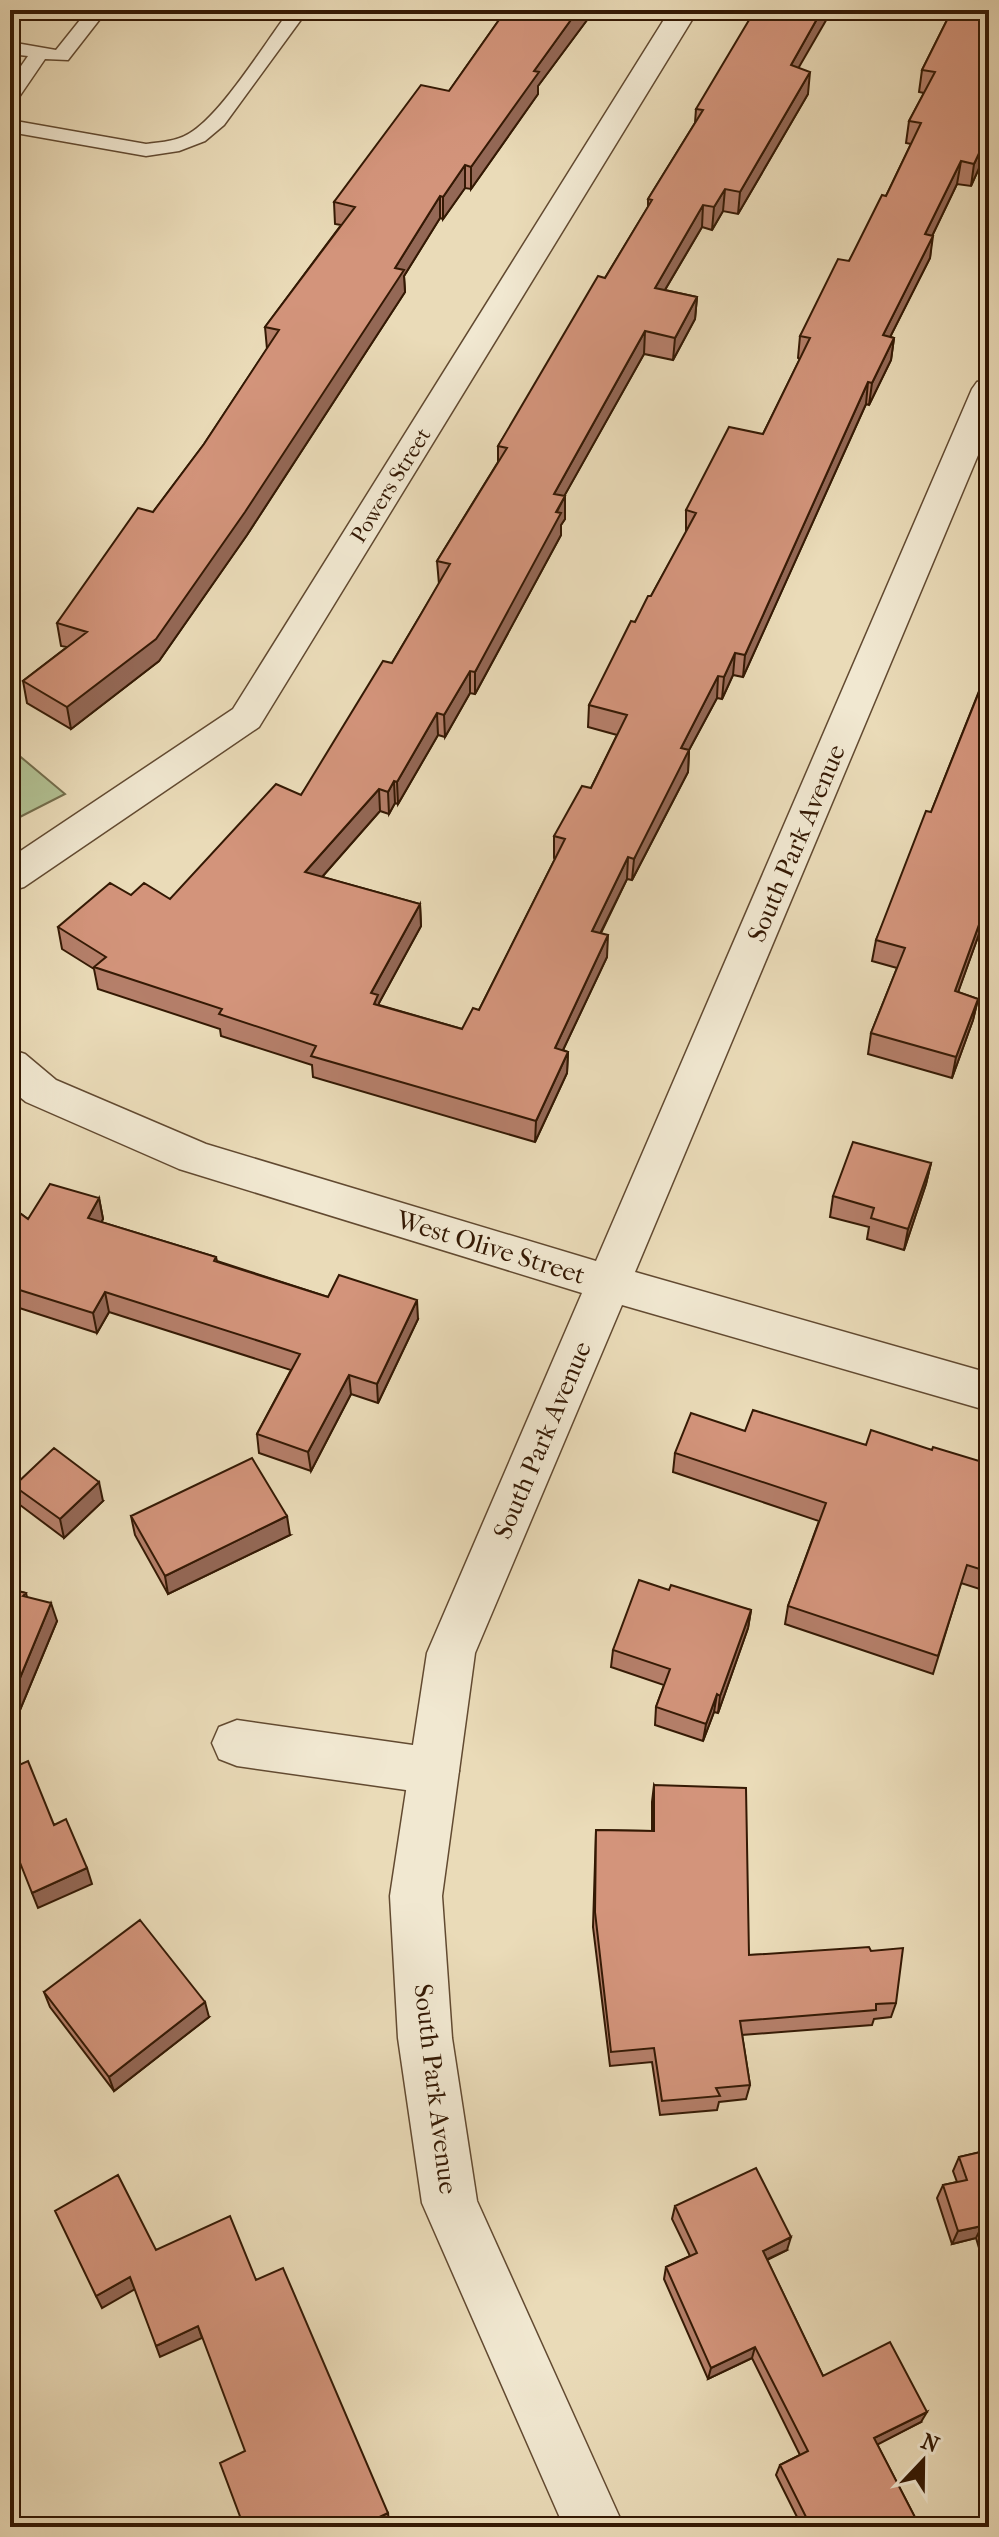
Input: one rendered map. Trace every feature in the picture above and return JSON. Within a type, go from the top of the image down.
[{"type":"street","name":"Powers Street","points":[[10,877],[246,718],[684,10]]},
{"type":"street","name":"South Park Avenue","points":[[594,2527],[450,2203],[425,2038],[416,1896],[451,1653],[989,389]]},
{"type":"street","name":"West Olive Street","points":[[10,1065],[41,1091],[194,1157],[609,1283],[989,1392]]},
{"type":"street","points":[[237,1743],[434,1771]]},
{"type":"lane","points":[[10,48],[61,56],[98,10]]},
{"type":"lane","points":[[10,126],[146,150],[172,147],[198,137],[217,121],[299,10]]},
{"type":"lane","points":[[10,96],[40,53]]},
{"type":"green space","points":[[10,748],[65,794],[10,822]]},
{"type":"building","points":[[506,10],[578,10],[534,71],[539,72],[471,167],[465,165],[443,197],[440,196],[395,268],[404,270],[245,512],[156,639],[67,707],[23,681],[87,632],[57,623],[138,508],[153,512],[204,444],[279,330],[265,327],[355,207],[334,202],[421,85],[449,91]]},
{"type":"building","points":[[755,10],[822,10],[791,65],[810,72],[740,192],[725,189],[714,207],[703,205],[655,288],[697,297],[675,338],[645,331],[554,494],[565,496],[556,512],[561,513],[475,672],[470,671],[444,715],[437,713],[397,782],[394,781],[388,792],[379,789],[305,872],[420,904],[371,993],[378,995],[374,1004],[462,1029],[473,1008],[479,1010],[565,839],[554,836],[582,786],[591,788],[627,715],[589,705],[631,621],[635,622],[648,596],[651,596],[696,513],[686,510],[729,427],[763,434],[810,338],[800,336],[838,259],[849,261],[882,195],[886,196],[921,123],[909,121],[935,72],[922,70],[952,10],[989,10],[989,132],[974,164],[961,161],[925,234],[933,236],[883,335],[894,338],[872,383],[868,382],[745,655],[735,653],[724,677],[718,676],[681,748],[689,750],[634,859],[628,857],[592,931],[608,935],[555,1048],[568,1052],[536,1121],[311,1056],[316,1046],[219,1014],[222,1009],[94,967],[106,957],[58,927],[110,883],[131,895],[144,883],[170,899],[276,784],[301,795],[383,661],[392,663],[450,564],[437,561],[507,448],[498,446],[598,276],[605,278],[652,200],[648,199],[703,110],[696,109]]},
{"type":"building","points":[[989,667],[989,897],[955,991],[978,999],[956,1057],[871,1033],[905,948],[876,940],[926,811],[931,812]]},
{"type":"building","points":[[853,1142],[931,1163],[908,1229],[871,1218],[874,1208],[833,1196]]},
{"type":"building","points":[[50,1184],[99,1198],[88,1218],[216,1257],[214,1261],[328,1297],[339,1275],[417,1300],[377,1384],[349,1375],[308,1452],[257,1434],[300,1354],[105,1292],[93,1313],[10,1287],[10,1206],[28,1219]]},
{"type":"building","points":[[753,1410],[866,1445],[871,1430],[989,1464],[989,1572],[967,1565],[938,1656],[788,1606],[826,1503],[675,1453],[691,1413],[745,1431]]},
{"type":"building","points":[[54,1448],[99,1482],[60,1519],[14,1486]]},
{"type":"building","points":[[252,1458],[287,1516],[165,1576],[131,1516]]},
{"type":"building","points":[[639,1580],[669,1590],[671,1585],[751,1610],[720,1696],[717,1694],[706,1724],[656,1707],[670,1669],[613,1650]]},
{"type":"building","points":[[10,1589],[26,1593],[23,1596],[51,1603],[10,1702]]},
{"type":"building","points":[[28,1761],[54,1825],[66,1819],[87,1868],[32,1893],[15,1850],[10,1852],[10,1769]]},
{"type":"building","points":[[654,1785],[746,1788],[749,1955],[869,1947],[871,1951],[903,1948],[896,2003],[876,2004],[876,2010],[740,2021],[750,2085],[716,2088],[720,2096],[662,2101],[654,2048],[611,2052],[595,1912],[596,1830],[654,1831]]},
{"type":"building","points":[[140,1920],[205,2002],[109,2077],[44,1992]]},
{"type":"building","points":[[989,2150],[989,2247],[982,2226],[958,2231],[943,2185],[967,2180],[959,2157]]},
{"type":"building","points":[[756,2168],[791,2237],[763,2251],[823,2376],[890,2342],[927,2412],[874,2438],[920,2527],[811,2527],[780,2465],[808,2451],[755,2347],[711,2368],[666,2267],[697,2253],[675,2206]]},
{"type":"building","points":[[118,2175],[156,2250],[230,2216],[256,2280],[283,2268],[388,2513],[358,2527],[279,2527],[277,2523],[270,2527],[244,2527],[220,2463],[245,2451],[198,2326],[156,2346],[130,2277],[96,2296],[55,2211]]}]
